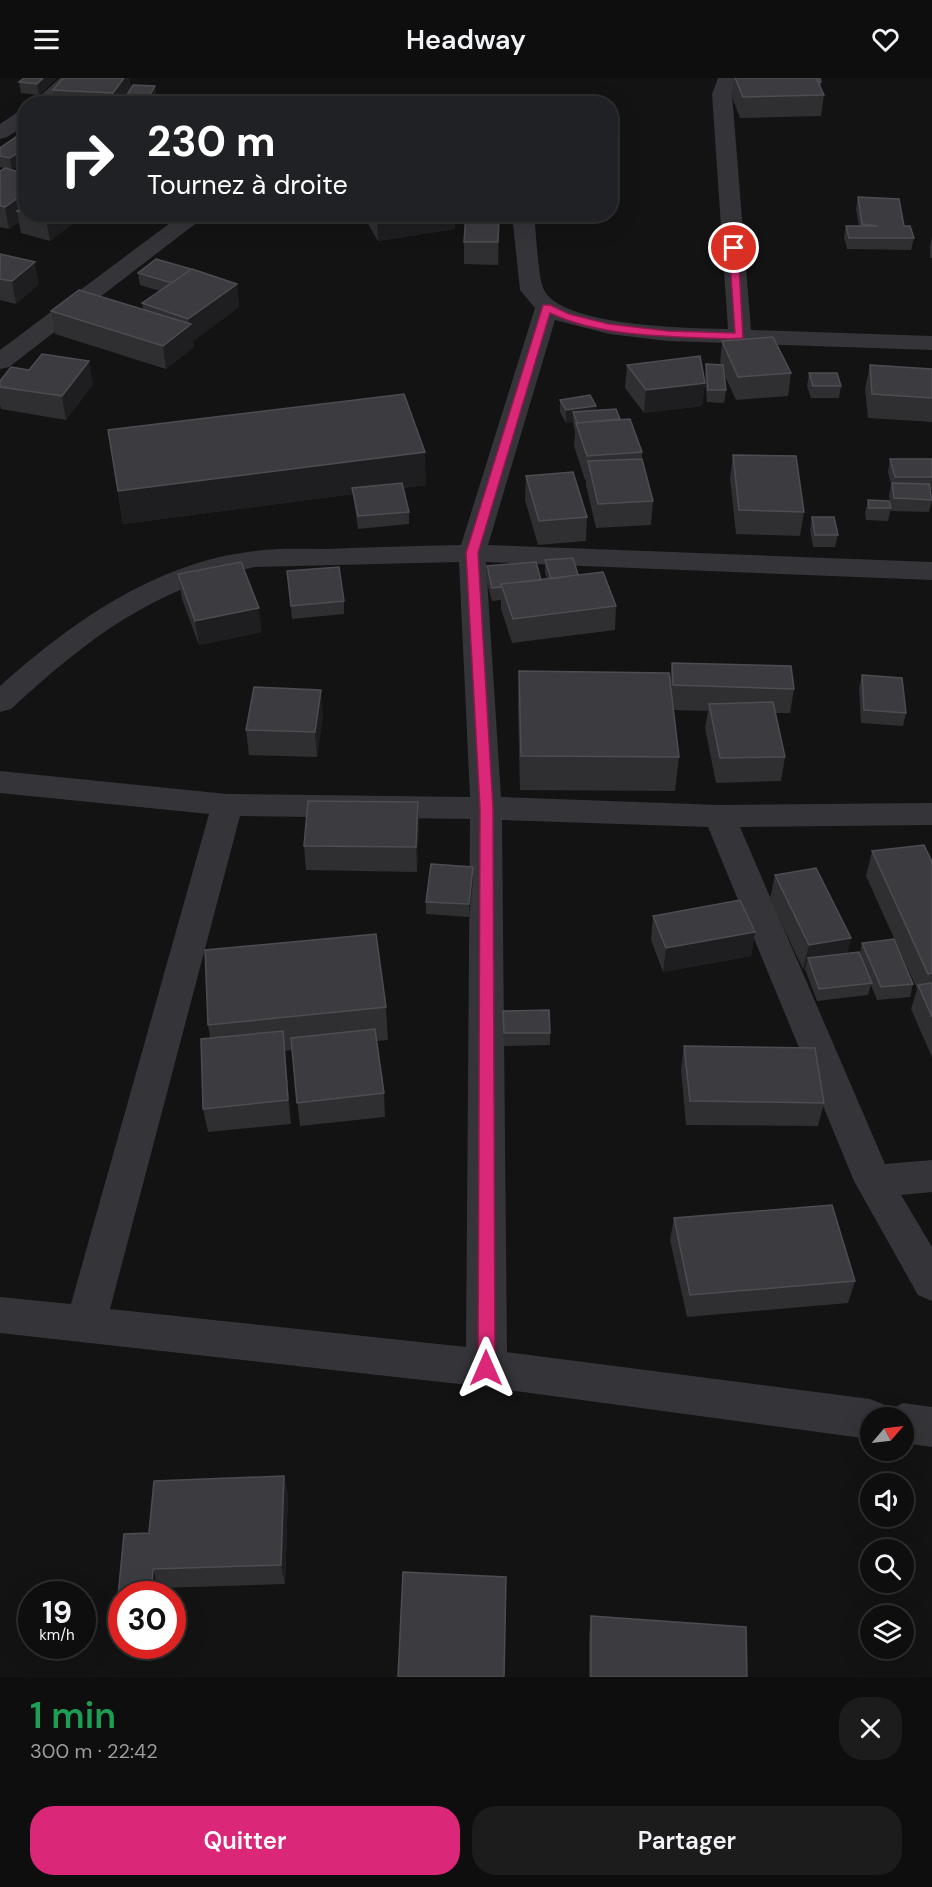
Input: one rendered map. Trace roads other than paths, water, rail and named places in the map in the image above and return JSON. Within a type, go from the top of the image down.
[{"type":"street","points":[[51,96],[72,78]]},
{"type":"street","points":[[728,78],[722,94],[740,336]]},
{"type":"street","points":[[0,107],[18,112]]},
{"type":"street","points":[[0,134],[18,120]]},
{"type":"street","points":[[0,362],[186,222]]},
{"type":"street","points":[[524,222],[532,290],[547,307],[566,316],[609,327],[668,334],[932,343]]},
{"type":"street","points":[[486,1368],[486,808],[472,553],[547,307]]},
{"type":"street","points":[[0,702],[31,673],[89,626],[119,607],[159,587],[226,563],[255,559],[472,553],[932,571]]},
{"type":"street","points":[[0,782],[226,805],[486,808],[719,816],[932,814]]},
{"type":"street","points":[[86,1323],[226,805]]},
{"type":"street","points":[[719,816],[873,1181],[932,1283]]},
{"type":"street","points":[[873,1181],[932,1176]]},
{"type":"street","points":[[0,1315],[486,1368],[860,1418]]},
{"type":"street","points":[[914,1425],[932,1427]]}]
